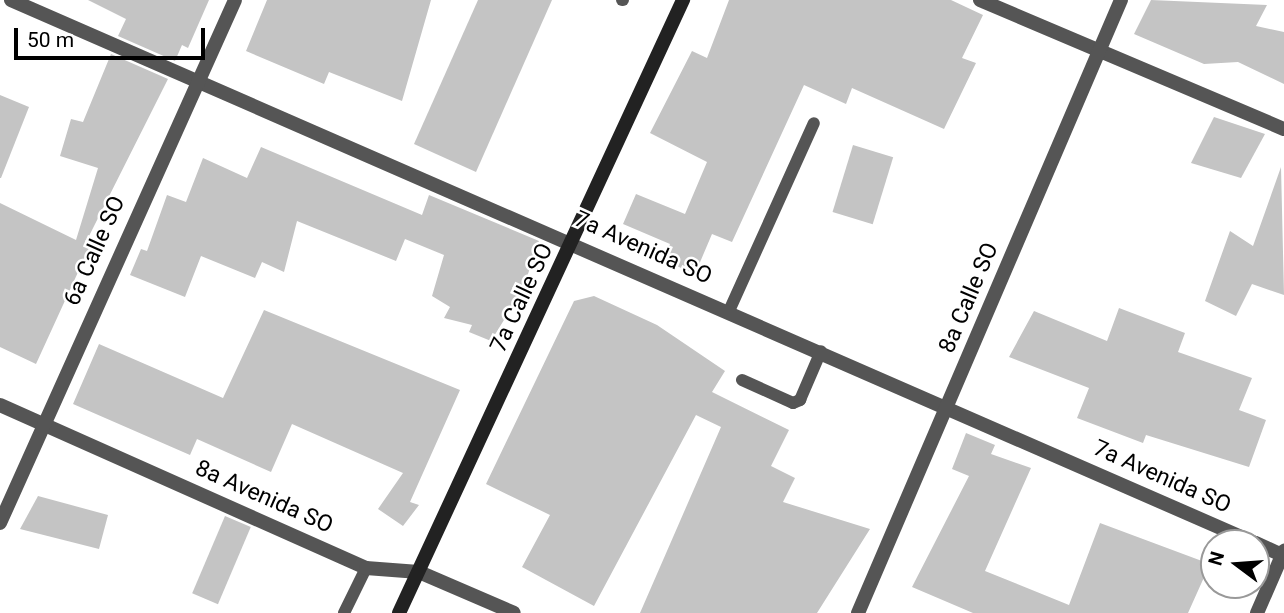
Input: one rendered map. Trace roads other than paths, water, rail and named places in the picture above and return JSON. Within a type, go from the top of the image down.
[{"type":"main road","name":"7a Calle SO","points":[[399,613],[683,0]]},
{"type":"street","name":"7a Avenida SO","points":[[11,0],[573,242],[1224,529]]},
{"type":"street","name":"6a Calle SO","points":[[0,523],[235,0]]},
{"type":"street","points":[[979,0],[1284,129]]},
{"type":"street","name":"8a Calle SO","points":[[858,613],[1122,0]]},
{"type":"street","name":"8a Avenida SO","points":[[0,405],[366,568],[419,572],[514,613]]},
{"type":"street","points":[[1257,613],[1283,554]]},
{"type":"lane","points":[[729,311],[814,123]]},
{"type":"lane","points":[[741,380],[793,403],[800,400],[821,351]]},
{"type":"lane","points":[[344,613],[366,568]]}]
